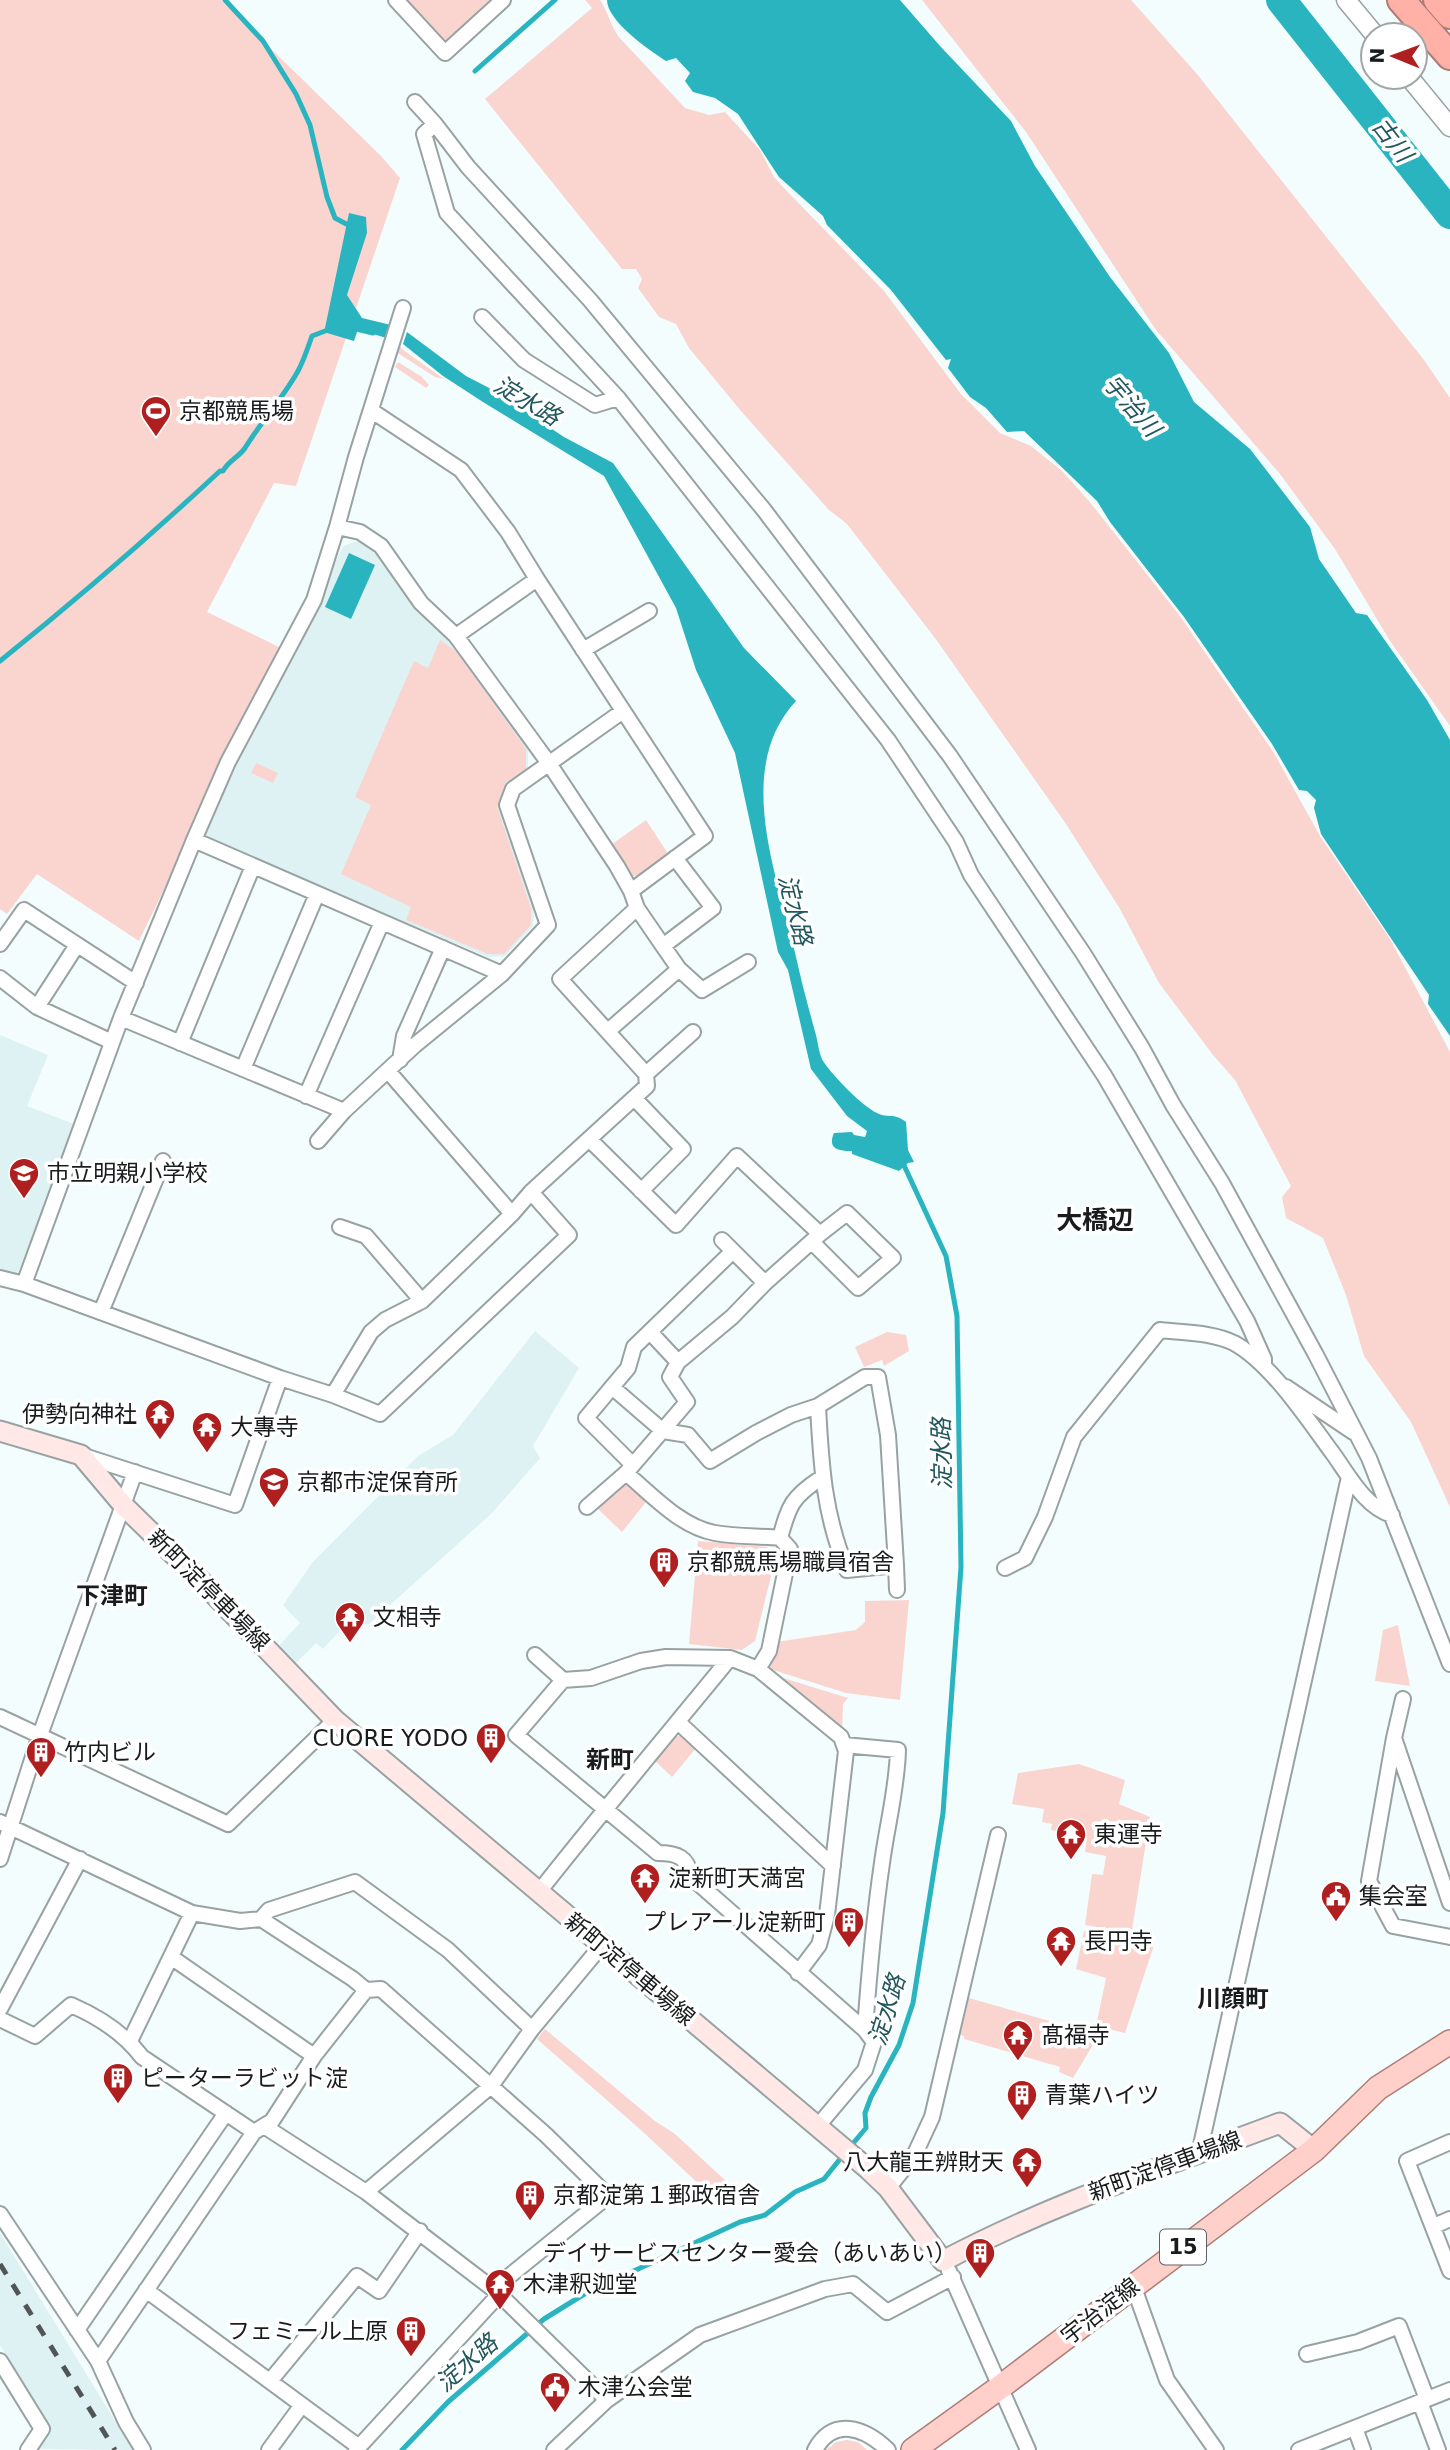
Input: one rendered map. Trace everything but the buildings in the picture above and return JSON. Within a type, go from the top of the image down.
[{"type":"highway","points":[[1401,0],[1450,56]]},
{"type":"highway","points":[[1437,0],[1450,15]]},
{"type":"main road","points":[[0,1431],[81,1455]]},
{"type":"main road","name":"新町淀停車場線","points":[[81,1455],[124,1506],[210,1590],[335,1720],[888,2188],[948,2269],[1009,2227],[1280,2123],[1314,2150]]},
{"type":"main road","name":"宇治淀線","points":[[913,2450],[1314,2150],[1378,2088],[1450,2042]]},
{"type":"street","points":[[396,0],[445,53],[503,0]]},
{"type":"street","points":[[1346,0],[1363,21]]},
{"type":"street","points":[[1420,91],[1450,127]]},
{"type":"street","points":[[415,102],[468,167],[590,300],[764,510],[950,756],[1083,953],[1142,1048],[1316,1355],[1368,1458],[1450,1664]]},
{"type":"street","points":[[435,124],[424,134],[447,213],[618,398],[888,740],[956,842],[971,875],[1104,1075],[1247,1321],[1264,1359],[1264,1366]]},
{"type":"street","points":[[24,1284],[121,1018],[194,841],[228,762],[314,600],[403,308]]},
{"type":"street","points":[[482,317],[524,360],[595,405],[618,398]]},
{"type":"street","points":[[372,411],[461,470],[508,532],[705,836],[631,891]]},
{"type":"street","points":[[337,527],[360,532],[381,546],[421,603],[456,636],[548,762],[631,891],[636,908],[679,969],[702,990],[748,962]]},
{"type":"street","points":[[456,636],[537,579]]},
{"type":"street","points":[[583,650],[649,611]]},
{"type":"street","points":[[318,1142],[344,1111],[502,974],[548,925],[507,804],[513,789],[623,711]]},
{"type":"street","points":[[194,841],[502,974]]},
{"type":"street","points":[[663,946],[713,908],[675,858]]},
{"type":"street","points":[[180,1043],[253,866]]},
{"type":"street","points":[[243,1069],[317,894]]},
{"type":"street","points":[[333,1395],[371,1332],[385,1320],[422,1300],[512,1214],[531,1192],[646,1086],[646,1074],[560,979],[636,908]]},
{"type":"street","points":[[0,944],[24,910],[136,983]]},
{"type":"street","points":[[306,1096],[382,922]]},
{"type":"street","points":[[37,1007],[77,945]]},
{"type":"street","points":[[400,1060],[404,1037],[443,948]]},
{"type":"street","points":[[608,1031],[679,969]]},
{"type":"street","points":[[0,978],[37,1007],[113,1042]]},
{"type":"street","points":[[121,1018],[344,1111]]},
{"type":"street","points":[[646,1074],[693,1032]]},
{"type":"street","points":[[388,1072],[512,1214]]},
{"type":"street","points":[[634,1098],[683,1149],[641,1191]]},
{"type":"street","points":[[587,1507],[630,1469],[687,1402],[670,1377],[678,1362],[732,1317],[765,1283],[816,1238],[847,1213],[893,1258],[858,1288],[816,1238],[737,1156],[676,1225],[590,1140]]},
{"type":"street","points":[[101,1312],[163,1161]]},
{"type":"street","points":[[0,1278],[24,1284],[333,1395],[380,1415],[569,1235],[531,1192]]},
{"type":"street","points":[[340,1227],[366,1236],[422,1300]]},
{"type":"street","points":[[722,1240],[765,1283]]},
{"type":"street","points":[[733,1251],[634,1347],[628,1368],[586,1419],[630,1469],[676,1514],[696,1527],[715,1533],[780,1538],[790,1549],[769,1651],[758,1669]]},
{"type":"street","points":[[1005,1569],[1025,1558],[1045,1517],[1074,1437],[1160,1330],[1214,1335],[1235,1344],[1264,1366],[1349,1478],[1380,1512],[1392,1515]]},
{"type":"street","points":[[650,1332],[678,1362]]},
{"type":"street","points":[[612,1387],[663,1431],[688,1435],[710,1461],[755,1433],[791,1415],[818,1406],[865,1377],[877,1377],[888,1435],[897,1590]]},
{"type":"street","points":[[81,1455],[235,1504],[280,1378]]},
{"type":"street","points":[[1275,1380],[1354,1433]]},
{"type":"street","points":[[818,1406],[821,1478],[835,1540],[847,1570],[896,1564]]},
{"type":"street","points":[[0,1859],[5,1824],[135,1472]]},
{"type":"street","points":[[780,1538],[789,1506],[807,1487],[821,1478]]},
{"type":"street","points":[[1199,2154],[1349,1478]]},
{"type":"street","points":[[535,1655],[563,1680]]},
{"type":"street","points":[[797,1973],[819,1945],[827,1915],[846,1751],[841,1737],[758,1669],[730,1658],[666,1657],[641,1661],[591,1678],[563,1680],[516,1735],[658,1853],[678,1854],[686,1860],[691,1877],[797,1973],[865,2030],[874,2042],[865,2070],[821,2130]]},
{"type":"street","points":[[538,1893],[730,1658]]},
{"type":"street","points":[[1403,1699],[1370,1881],[1393,1926],[1450,1937]]},
{"type":"street","points":[[0,1717],[228,1824],[335,1720]]},
{"type":"street","points":[[678,1722],[833,1867]]},
{"type":"street","points":[[1394,1738],[1450,1903]]},
{"type":"street","points":[[844,1745],[898,1750],[897,1777],[872,1942],[865,2030]]},
{"type":"street","points":[[5,1824],[191,1913],[240,1920],[261,1919],[366,1990],[381,1989],[546,2135],[608,2196],[502,2282],[494,2300],[357,2449],[146,2290]]},
{"type":"street","points":[[888,2188],[915,2156],[932,2117],[998,1835]]},
{"type":"street","points":[[0,2008],[80,1859]]},
{"type":"street","points":[[261,1919],[270,1910],[355,1881],[448,1950],[532,2029]]},
{"type":"street","points":[[130,2041],[191,1913]]},
{"type":"street","points":[[366,2192],[491,2086],[532,2029],[602,1945]]},
{"type":"street","points":[[171,1957],[314,2056]]},
{"type":"street","points":[[98,2361],[259,2129],[272,2121],[314,2056],[366,1990]]},
{"type":"street","points":[[0,2019],[35,2036],[71,2005],[100,2018],[130,2041],[142,2057],[226,2113],[259,2129],[366,2192],[420,2231],[522,2314],[607,2400]]},
{"type":"street","points":[[1403,2072],[1450,2057]]},
{"type":"street","points":[[77,2330],[226,2113]]},
{"type":"street","points":[[1450,2142],[1407,2161],[1450,2271]]},
{"type":"street","points":[[0,2214],[98,2361],[126,2422],[144,2450]]},
{"type":"street","points":[[1434,2226],[1450,2219]]},
{"type":"street","points":[[270,2381],[357,2276],[379,2291],[420,2231]]},
{"type":"street","points":[[554,2450],[607,2400],[700,2335],[825,2289],[853,2284],[887,2312],[948,2269],[1028,2450]]},
{"type":"street","points":[[1133,2285],[1167,2380],[1216,2450]]},
{"type":"street","points":[[1307,2354],[1358,2342],[1399,2326],[1438,2450]]},
{"type":"street","points":[[1,2368],[42,2429],[28,2450]]},
{"type":"street","points":[[1299,2450],[1450,2390]]},
{"type":"street","points":[[269,2450],[302,2405]]},
{"type":"street","points":[[815,2450],[822,2437],[842,2428],[853,2429],[888,2450]]},
{"type":"street","points":[[1355,2428],[1363,2450]]},
{"type":"shaded area","name":"京都競馬場","points":[[0,0],[221,0],[381,156],[400,178],[296,486],[274,483],[207,612],[281,648],[139,941],[37,874],[7,914],[0,909]]},
{"type":"shaded area","points":[[396,0],[503,0],[445,53]]},
{"type":"shaded area","points":[[585,0],[600,0],[618,36],[685,108],[709,115],[725,112],[760,150],[774,177],[884,291],[961,394],[1000,433],[1031,446],[1062,471],[1089,501],[1180,616],[1274,753],[1320,836],[1390,939],[1450,1052],[1450,1507],[1411,1422],[1364,1356],[1346,1295],[1323,1238],[1286,1218],[1282,1197],[1291,1186],[1235,1080],[1159,983],[1120,909],[1066,824],[935,638],[847,524],[829,510],[741,411],[689,348],[676,324],[659,317],[638,288],[642,279],[636,269],[622,269],[485,99],[592,8]]},
{"type":"shaded area","points":[[922,0],[1131,0],[1197,74],[1424,360],[1450,398],[1450,726],[1390,641],[1335,549],[1280,474],[1156,330],[1026,132]]},
{"type":"shaded area","points":[[397,341],[402,349],[444,379],[435,377],[393,350]]},
{"type":"shaded area","points":[[398,362],[422,377],[429,385],[426,388],[395,367]]},
{"type":"shaded area","points":[[357,541],[372,547],[387,563],[435,628],[458,650],[528,748],[528,770],[507,783],[499,807],[534,908],[533,926],[505,956],[488,957],[208,839],[202,829],[237,758],[244,750],[343,546]]},
{"type":"shaded area","points":[[440,640],[457,652],[526,749],[526,770],[506,782],[497,807],[531,908],[531,925],[504,954],[488,954],[406,920],[411,907],[341,874],[371,805],[355,797],[414,661],[428,668]]},
{"type":"shaded area","points":[[256,763],[278,773],[273,783],[251,773]]},
{"type":"shaded area","points":[[646,820],[669,855],[642,876],[632,876],[612,844]]},
{"type":"shaded area","name":"市立明親小学校","points":[[0,1035],[48,1055],[27,1106],[79,1126],[15,1279],[0,1274]]},
{"type":"shaded area","points":[[535,1331],[579,1368],[533,1446],[540,1458],[492,1513],[369,1624],[347,1623],[323,1649],[316,1643],[292,1667],[274,1651],[300,1623],[283,1605],[312,1563],[418,1456],[453,1435]]},
{"type":"shaded area","points":[[887,1332],[906,1335],[909,1351],[884,1366],[882,1360],[864,1367],[855,1347]]},
{"type":"shaded area","points":[[624,1481],[646,1502],[622,1532],[597,1508]]},
{"type":"shaded area","points":[[698,1541],[767,1547],[776,1556],[755,1641],[742,1650],[689,1644]]},
{"type":"shaded area","points":[[909,1600],[900,1700],[846,1693],[770,1669],[776,1642],[856,1630],[865,1622],[865,1601]]},
{"type":"shaded area","points":[[1398,1625],[1410,1686],[1375,1681],[1383,1630]]},
{"type":"shaded area","points":[[770,1674],[848,1698],[843,1704],[842,1732]]},
{"type":"shaded area","points":[[685,1735],[697,1747],[672,1777],[655,1761],[674,1737]]},
{"type":"shaded area","points":[[1079,1764],[1125,1780],[1119,1804],[1150,1817],[1132,1930],[1121,1931],[1085,1925],[1092,1874],[1103,1875],[1106,1856],[1085,1852],[1087,1838],[1051,1830],[1052,1824],[1042,1822],[1044,1809],[1012,1804],[1018,1773]]},
{"type":"shaded area","points":[[1084,1931],[1155,1942],[1125,2033],[1096,2026],[1106,1978],[1076,1969]]},
{"type":"shaded area","points":[[969,1998],[1099,2035],[1073,2078],[1059,2072],[1060,2067],[964,2039],[964,2036],[960,2035]]},
{"type":"shaded area","points":[[545,2029],[655,2121],[675,2134],[739,2193],[718,2202],[537,2039]]},
{"type":"shaded area","points":[[0,2233],[133,2450],[35,2449],[51,2430],[0,2345]]},
{"type":"shaded area","points":[[836,2442],[858,2442],[867,2450],[826,2450]]},
{"type":"water","name":"宇治川","points":[[607,0],[900,0],[1011,121],[1035,166],[1110,277],[1169,353],[1194,402],[1250,449],[1310,527],[1319,559],[1356,613],[1367,615],[1427,700],[1450,740],[1450,1036],[1428,1004],[1429,995],[1321,834],[1314,808],[1316,800],[1307,791],[1299,790],[1272,744],[1184,617],[1110,522],[1097,501],[1024,431],[1007,432],[986,408],[970,397],[948,368],[951,359],[946,360],[891,290],[827,225],[823,216],[779,177],[738,114],[715,98],[693,92],[685,81],[690,73],[676,58],[666,61],[630,34],[614,17]]},
{"type":"water","points":[[349,213],[366,217],[367,233],[347,295],[362,318],[391,325],[386,338],[358,329],[354,341],[327,333],[325,328]]},
{"type":"water","points":[[407,332],[466,376],[495,391],[564,437],[613,463],[744,648],[796,701],[777,729],[767,759],[763,792],[772,860],[822,1058],[840,1082],[864,1104],[877,1113],[898,1117],[906,1122],[908,1150],[914,1162],[908,1163],[899,1171],[833,1146],[834,1133],[852,1132],[865,1137],[867,1131],[847,1116],[811,1069],[788,970],[778,952],[735,753],[696,670],[676,608],[604,476],[443,376],[403,344]]},
{"type":"water","points":[[349,553],[375,565],[351,619],[325,607]]},
{"type":"waterway","points":[[225,0],[263,41],[296,94],[310,125],[327,197],[335,218],[352,227]]},
{"type":"waterway","points":[[475,71],[555,0]]},
{"type":"waterway","name":"古川","points":[[1281,0],[1450,214]]},
{"type":"waterway","points":[[0,661],[223,471],[243,451],[286,391],[300,367],[312,336],[333,328]]},
{"type":"waterway","points":[[352,328],[373,333]]},
{"type":"waterway","name":"淀水路","points":[[850,2147],[866,2128],[865,2113],[871,2097],[899,2045],[913,2003],[943,1813],[961,1567],[957,1316],[946,1256],[902,1161]]},
{"type":"waterway","name":"淀水路","points":[[402,2450],[448,2402],[544,2319],[586,2293],[740,2222],[765,2215],[795,2192],[824,2179],[844,2154]]},
{"type":"railway","points":[[0,2264],[115,2450]]},
{"type":"place","name":"京都競馬場","points":[[156,438]]},
{"type":"place","name":"市立明親小学校","points":[[24,1200]]},
{"type":"place","name":"伊勢向神社","points":[[160,1441]]},
{"type":"place","name":"大專寺","points":[[207,1454]]},
{"type":"place","name":"京都市淀保育所","points":[[274,1509]]},
{"type":"place","name":"京都競馬場職員宿舎","points":[[664,1589]]},
{"type":"place","name":"文相寺","points":[[350,1644]]},
{"type":"place","name":"CUORE YODO","points":[[491,1765]]},
{"type":"place","name":"竹内ビル","points":[[41,1779]]},
{"type":"place","name":"東運寺","points":[[1071,1861]]},
{"type":"place","name":"淀新町天満宮","points":[[645,1905]]},
{"type":"place","name":"集会室","points":[[1336,1923]]},
{"type":"place","name":"プレアール淀新町","points":[[849,1949]]},
{"type":"place","name":"長円寺","points":[[1061,1968]]},
{"type":"place","name":"髙福寺","points":[[1018,2062]]},
{"type":"place","name":"ピーターラビット淀","points":[[118,2105]]},
{"type":"place","name":"青葉ハイツ","points":[[1022,2122]]},
{"type":"place","name":"八大龍王辨財天","points":[[1027,2189]]},
{"type":"place","name":"京都淀第１郵政宿舎","points":[[530,2222]]},
{"type":"place","name":"デイサービスセンター愛会（あいあい）","points":[[980,2280]]},
{"type":"place","name":"木津釈迦堂","points":[[500,2311]]},
{"type":"place","name":"フェミール上原","points":[[411,2358]]},
{"type":"place","name":"木津公会堂","points":[[555,2414]]},
{"type":"district","name":"大橋辺","points":[[1095,1220]]},
{"type":"district","name":"下津町","points":[[112,1596]]},
{"type":"district","name":"新町","points":[[610,1760]]},
{"type":"district","name":"川顔町","points":[[1233,1999]]}]
